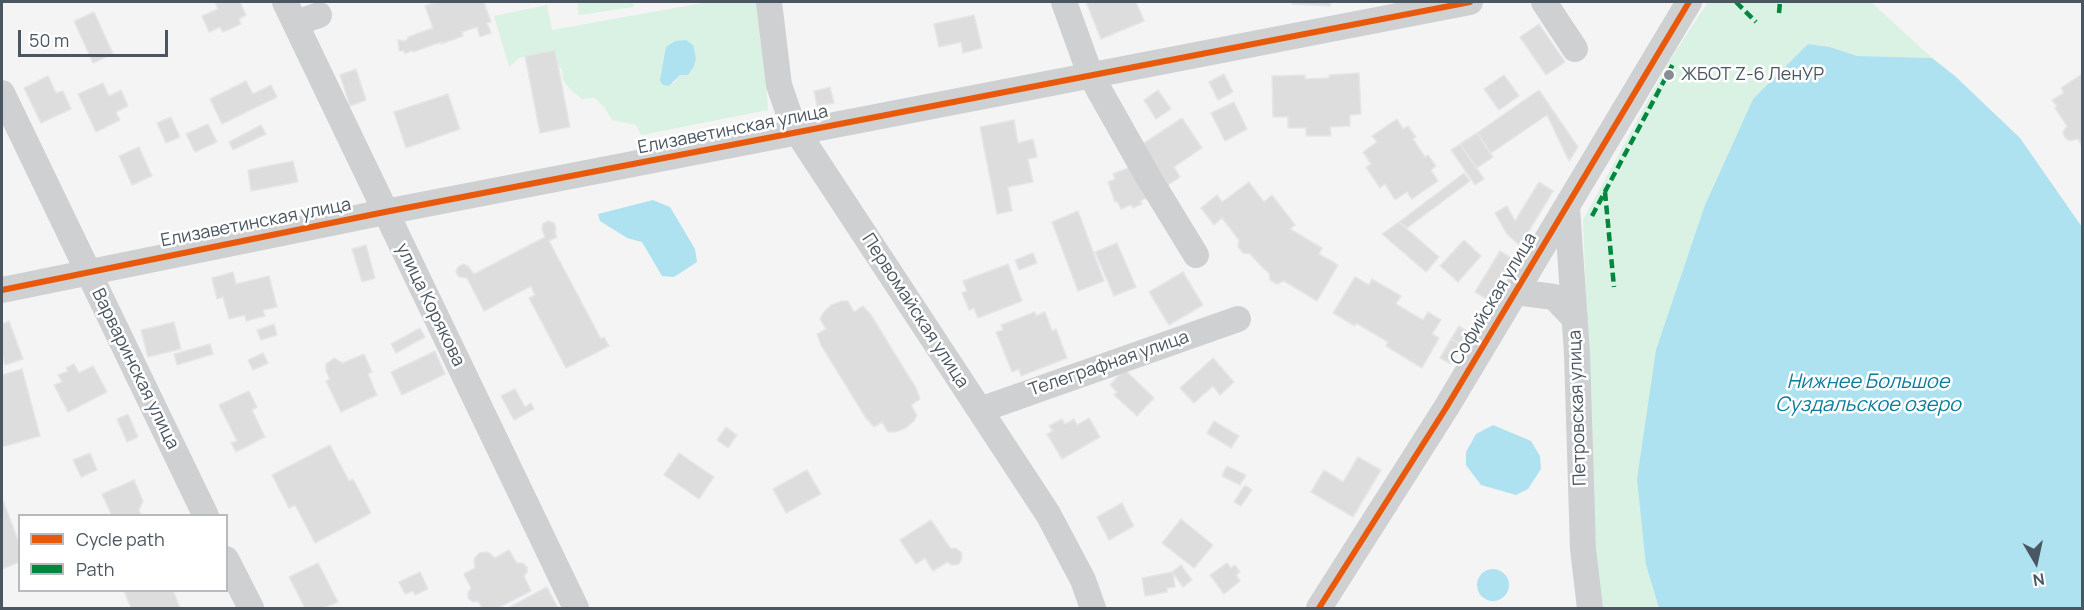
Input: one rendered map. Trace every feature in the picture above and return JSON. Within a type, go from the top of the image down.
[{"type":"street","name":"Первомайская улица","points":[[770,2],[779,85],[798,133],[1048,514],[1083,580],[1094,609]]},
{"type":"street","points":[[1064,2],[1090,74],[1147,175],[1196,255]]},
{"type":"street","name":"Елизаветинская улица","points":[[2,290],[798,133],[1413,7],[1470,2]]},
{"type":"street","points":[[1544,2],[1575,49]]},
{"type":"street","points":[[1668,2],[1669,36]]},
{"type":"street","name":"Софийская улица","points":[[1318,609],[1446,408],[1689,2]]},
{"type":"street","name":"улица Корякова","points":[[300,13],[385,213],[576,609]]},
{"type":"street","name":"Варваринская улица","points":[[2,93],[205,514]]},
{"type":"street","name":"Петровская улица","points":[[1567,207],[1578,354],[1583,549],[1590,609]]},
{"type":"street","points":[[1516,292],[1554,297],[1575,319]]},
{"type":"street","name":"Телеграфная улица","points":[[980,410],[1238,319]]},
{"type":"street","points":[[228,563],[251,609]]},
{"type":"green space","points":[[577,2],[633,2],[634,7],[579,15]]},
{"type":"green space","points":[[708,2],[760,2],[768,110],[641,135],[636,125],[612,120],[595,98],[582,99],[563,80],[562,69],[536,53],[519,58],[509,67],[494,16],[547,5],[552,30]],"holes":[[[686,40],[680,75],[673,84],[661,74],[667,47],[675,41]]]},
{"type":"green space","points":[[1708,2],[1871,2],[1932,58],[1857,56],[1830,47],[1808,44],[1753,99],[1705,205],[1646,565],[1659,608],[1602,608],[1596,550],[1583,220],[1670,60]]},
{"type":"water","points":[[686,40],[693,45],[696,58],[694,66],[688,75],[680,75],[669,86],[663,85],[660,81],[666,47],[675,41]]},
{"type":"water","name":"Нижнее Большое Суздальское озеро","points":[[1808,44],[1830,47],[1857,56],[1932,58],[1955,76],[2020,138],[2082,227],[2082,608],[1659,608],[1646,565],[1637,479],[1656,350],[1705,205],[1753,99]]},
{"type":"water","points":[[653,200],[670,207],[695,249],[697,262],[674,277],[662,276],[642,242],[627,238],[600,221],[598,214]]},
{"type":"water","points":[[1493,425],[1531,441],[1540,456],[1541,469],[1528,489],[1516,495],[1481,485],[1466,465],[1466,452],[1476,434]]},
{"type":"water","points":[[1493,569],[1505,573],[1509,585],[1505,597],[1493,601],[1481,597],[1477,585],[1481,573]]},
{"type":"building","points":[[215,2],[240,2],[246,15],[239,19],[241,24],[223,32],[220,27],[209,32],[202,16],[218,9]]},
{"type":"building","points":[[437,2],[484,2],[491,22],[487,23],[491,33],[480,37],[477,27],[462,32],[463,36],[441,44],[441,42],[405,54],[404,51],[399,51],[398,40],[405,41],[408,37],[433,28],[425,6]]},
{"type":"building","points":[[1086,2],[1136,2],[1144,21],[1101,39]]},
{"type":"building","points":[[1292,2],[1331,2],[1330,6],[1292,4]]},
{"type":"building","points":[[94,12],[113,54],[93,63],[74,21]]},
{"type":"building","points":[[974,15],[982,48],[963,53],[961,42],[939,47],[934,24]]},
{"type":"building","points":[[1539,24],[1565,62],[1546,75],[1520,37]]},
{"type":"building","points":[[555,50],[570,127],[540,133],[525,56]]},
{"type":"building","points":[[356,69],[366,100],[350,106],[340,75]]},
{"type":"building","points":[[1359,73],[1361,114],[1350,115],[1350,126],[1330,127],[1331,136],[1306,136],[1306,128],[1288,128],[1288,117],[1273,117],[1272,76],[1305,75],[1305,79]]},
{"type":"building","points":[[1224,74],[1233,92],[1218,100],[1209,82]]},
{"type":"building","points":[[2082,74],[2082,146],[2078,139],[2070,141],[2065,138],[2063,132],[2067,126],[2052,100],[2064,93],[2061,88]]},
{"type":"building","points":[[1504,75],[1519,96],[1499,110],[1484,89]]},
{"type":"building","points":[[48,76],[56,93],[63,91],[71,109],[41,123],[24,88]]},
{"type":"building","points":[[246,81],[253,94],[271,85],[277,97],[222,124],[210,99]]},
{"type":"building","points":[[103,83],[109,96],[121,90],[128,106],[116,112],[120,120],[96,132],[78,94]]},
{"type":"building","points":[[830,87],[834,103],[817,106],[814,91]]},
{"type":"building","points":[[1158,90],[1171,109],[1156,119],[1144,100]]},
{"type":"building","points":[[1539,90],[1578,147],[1569,161],[1547,115],[1491,153],[1477,133]]},
{"type":"building","points":[[448,94],[460,129],[406,148],[394,112]]},
{"type":"building","points":[[1234,102],[1247,129],[1225,141],[1211,113]]},
{"type":"building","points":[[171,117],[180,137],[166,143],[157,123]]},
{"type":"building","points":[[1182,118],[1202,148],[1174,167],[1180,177],[1168,185],[1141,145]]},
{"type":"building","points":[[1397,119],[1403,129],[1408,126],[1416,137],[1413,139],[1425,157],[1428,155],[1436,166],[1431,170],[1438,181],[1412,199],[1407,192],[1395,200],[1385,184],[1380,188],[1366,167],[1371,164],[1363,152],[1377,142],[1372,136]]},
{"type":"building","points":[[1014,120],[1018,143],[1033,139],[1037,157],[1028,159],[1033,182],[1008,187],[1012,211],[997,214],[980,127]]},
{"type":"building","points":[[208,124],[217,142],[195,152],[186,134]]},
{"type":"building","points":[[261,125],[266,134],[233,150],[229,142]]},
{"type":"building","points":[[1477,133],[1493,157],[1477,168],[1460,144]]},
{"type":"building","points":[[1460,144],[1484,179],[1475,185],[1451,150]]},
{"type":"building","points":[[139,147],[152,176],[132,185],[119,156]]},
{"type":"building","points":[[293,161],[298,182],[251,191],[248,170]]},
{"type":"building","points":[[1130,167],[1151,196],[1140,201],[1142,204],[1133,208],[1131,205],[1121,209],[1117,201],[1115,202],[1108,182],[1115,179],[1113,174]]},
{"type":"building","points":[[1464,173],[1470,181],[1407,228],[1399,222]]},
{"type":"building","points":[[1249,182],[1264,202],[1272,195],[1295,225],[1290,229],[1322,248],[1319,254],[1338,265],[1317,301],[1284,281],[1277,284],[1270,280],[1269,273],[1250,254],[1243,253],[1238,247],[1239,240],[1222,218],[1214,225],[1201,208],[1217,195],[1222,202]]},
{"type":"building","points":[[1539,182],[1553,191],[1520,246],[1507,234],[1495,213],[1507,206],[1515,221]]},
{"type":"building","points":[[1078,211],[1104,281],[1078,291],[1052,222]]},
{"type":"building","points":[[548,221],[554,223],[557,237],[549,241],[601,339],[604,337],[609,346],[566,368],[529,298],[535,295],[531,286],[484,311],[467,278],[459,277],[456,272],[463,264],[468,266],[474,274],[545,237],[542,229],[543,224]]},
{"type":"building","points":[[1399,222],[1439,257],[1426,272],[1382,234]]},
{"type":"building","points":[[1464,240],[1481,256],[1458,282],[1440,266]]},
{"type":"building","points":[[1117,243],[1136,287],[1114,296],[1095,252]]},
{"type":"building","points":[[366,245],[375,278],[362,282],[352,249]]},
{"type":"building","points":[[1500,251],[1513,259],[1488,300],[1475,292]]},
{"type":"building","points":[[1033,253],[1037,263],[1019,270],[1015,260]]},
{"type":"building","points":[[1008,264],[1022,301],[978,318],[974,308],[969,310],[962,293],[967,291],[963,281]]},
{"type":"building","points":[[233,272],[236,284],[269,276],[277,307],[263,310],[265,316],[246,321],[245,315],[229,319],[223,297],[217,299],[212,278]]},
{"type":"building","points":[[1183,272],[1203,305],[1169,325],[1149,292]]},
{"type":"building","points":[[1355,277],[1369,285],[1372,279],[1401,296],[1396,304],[1423,320],[1428,312],[1441,320],[1432,334],[1439,338],[1422,368],[1386,346],[1388,342],[1356,323],[1355,326],[1333,313]]},
{"type":"building","points":[[848,301],[854,312],[863,306],[871,315],[916,388],[920,399],[911,405],[917,415],[906,428],[888,432],[882,422],[874,427],[866,418],[821,345],[817,334],[826,329],[820,319],[831,305]]},
{"type":"building","points":[[1035,312],[1036,316],[1045,312],[1052,331],[1056,329],[1067,358],[1021,376],[1019,369],[1012,372],[996,332],[1003,330],[1001,325]]},
{"type":"building","points":[[9,321],[23,359],[5,365],[2,354],[2,324]]},
{"type":"building","points":[[174,322],[181,349],[148,357],[141,330]]},
{"type":"building","points":[[274,324],[277,335],[261,340],[257,330]]},
{"type":"building","points":[[1459,326],[1470,333],[1462,345],[1451,339]]},
{"type":"building","points":[[420,328],[425,337],[396,353],[391,344]]},
{"type":"building","points":[[1451,339],[1462,345],[1451,364],[1440,358]]},
{"type":"building","points":[[210,344],[213,354],[177,365],[174,354]]},
{"type":"building","points":[[435,351],[445,374],[402,395],[391,372]]},
{"type":"building","points":[[263,353],[268,363],[253,370],[248,360]]},
{"type":"building","points":[[364,354],[372,372],[368,374],[377,395],[341,412],[326,381],[330,379],[326,371],[326,364],[334,358],[343,363]]},
{"type":"building","points":[[1213,358],[1234,382],[1220,395],[1213,386],[1194,403],[1180,388]]},
{"type":"building","points":[[74,364],[79,373],[93,366],[107,392],[68,412],[54,385],[62,382],[58,375],[68,371],[66,368]]},
{"type":"building","points":[[22,369],[40,436],[2,447],[2,375]]},
{"type":"building","points":[[1124,369],[1154,398],[1137,416],[1114,395],[1117,392],[1110,385]]},
{"type":"building","points":[[515,389],[525,407],[531,403],[534,409],[514,420],[501,396]]},
{"type":"building","points":[[249,391],[257,407],[252,410],[265,437],[236,452],[231,443],[237,441],[219,405]]},
{"type":"building","points":[[128,414],[138,437],[127,442],[117,419]]},
{"type":"building","points":[[1089,418],[1100,437],[1062,459],[1047,434],[1053,431],[1049,426],[1062,419],[1065,424],[1074,419],[1077,425]]},
{"type":"building","points":[[1214,421],[1239,436],[1231,448],[1207,433]]},
{"type":"building","points":[[726,427],[737,435],[728,448],[717,440]]},
{"type":"building","points":[[330,445],[349,481],[353,479],[371,513],[315,543],[295,505],[289,508],[272,475]]},
{"type":"building","points":[[90,453],[97,470],[81,477],[73,460]]},
{"type":"building","points":[[679,453],[714,477],[699,499],[664,475]]},
{"type":"building","points":[[1358,457],[1381,470],[1353,517],[1311,492],[1324,470],[1343,482]]},
{"type":"building","points":[[1227,466],[1246,475],[1240,485],[1222,476]]},
{"type":"building","points":[[807,470],[821,494],[786,513],[773,489]]},
{"type":"building","points":[[134,480],[143,501],[139,510],[140,514],[111,514],[102,494]]},
{"type":"building","points":[[1245,485],[1252,490],[1241,506],[1234,502]]},
{"type":"building","points":[[2,498],[18,540],[18,563],[2,569]]},
{"type":"building","points":[[1122,503],[1134,526],[1109,540],[1097,517]]},
{"type":"building","points":[[1181,519],[1213,545],[1194,568],[1162,543]]},
{"type":"building","points":[[931,520],[951,549],[955,548],[961,552],[962,558],[959,564],[952,565],[947,562],[933,571],[925,558],[916,564],[900,540]]},
{"type":"building","points":[[509,550],[517,563],[523,563],[527,567],[524,576],[531,591],[498,608],[482,608],[478,601],[473,602],[468,598],[471,588],[464,574],[475,568],[474,559],[479,553],[488,552],[495,558]]},
{"type":"building","points":[[318,563],[338,602],[324,608],[305,608],[289,577]]},
{"type":"building","points":[[1227,563],[1231,568],[1235,565],[1240,572],[1236,575],[1240,581],[1224,594],[1210,575]]},
{"type":"building","points":[[1181,565],[1192,580],[1183,587],[1173,573],[1175,587],[1167,588],[1167,592],[1145,596],[1142,578],[1172,572]]},
{"type":"building","points":[[420,572],[428,589],[415,595],[413,591],[405,594],[399,582]]},
{"type":"building","points":[[547,587],[558,608],[508,608]]},
{"type":"building","points":[[124,592],[174,592],[180,608],[131,608]]},
{"type":"marked path","points":[[1736,2],[1756,22]]},
{"type":"marked path","points":[[1779,13],[1780,2]]},
{"type":"marked path","points":[[1592,216],[1673,64]]},
{"type":"marked path","points":[[1605,192],[1614,287]]},
{"type":"cycle path","points":[[2,290],[385,212],[1470,2]]},
{"type":"cycle path","points":[[1319,608],[1446,408],[1689,2]]},
{"type":"place","name":"ЖБОТ Z-6 ЛенУР","points":[[1669,75]]}]
